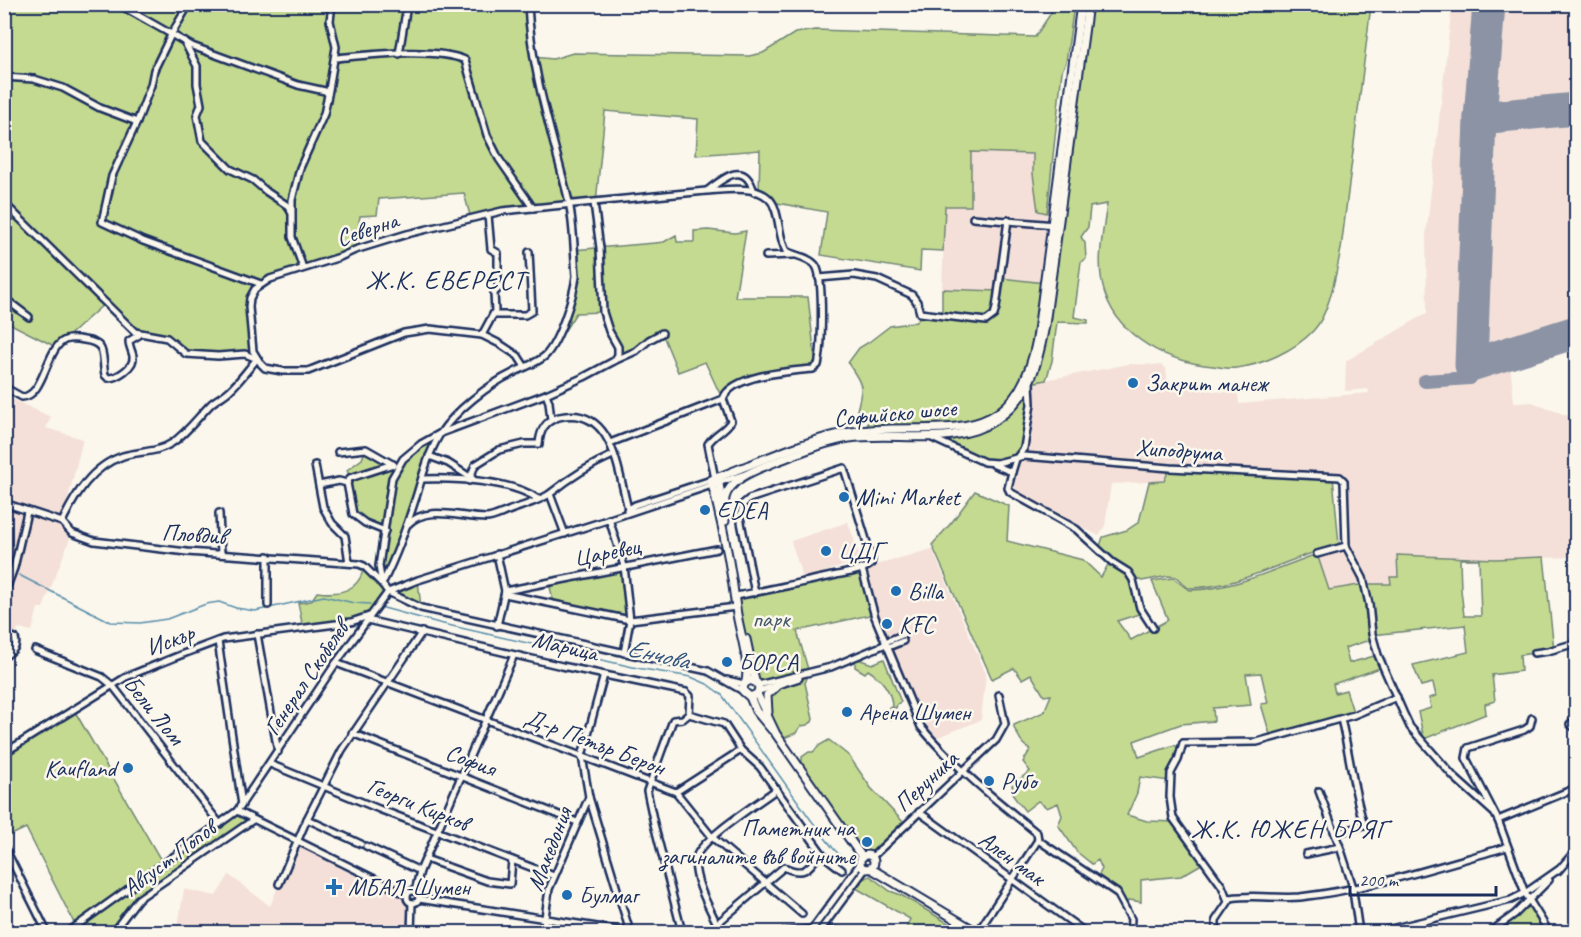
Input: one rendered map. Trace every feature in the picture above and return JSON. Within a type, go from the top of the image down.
[{"type":"main road","name":"Софийско шосе","points":[[725,521],[725,498],[730,488],[755,470],[840,440],[961,433],[983,427],[1007,412],[1018,401],[1030,383],[1038,362],[1045,325],[1081,4]]},
{"type":"main road","name":"Софийско шосе","points":[[715,481],[836,435],[867,430],[965,427],[983,421],[1005,407],[1016,395],[1025,382],[1033,360],[1056,225],[1088,4]]},
{"type":"main road","points":[[715,481],[725,521],[727,544]]},
{"type":"main road","points":[[715,481],[756,690],[756,711],[776,734],[867,863],[897,885],[977,933]]},
{"type":"main road","points":[[736,596],[746,668],[744,686]]},
{"type":"main road","points":[[744,686],[750,680],[776,734]]},
{"type":"main road","points":[[744,686],[756,690]]},
{"type":"main road","points":[[769,721],[766,698],[777,686]]},
{"type":"street","points":[[118,4],[192,46],[291,83],[325,91],[328,94]]},
{"type":"street","points":[[189,4],[154,70],[137,122],[112,176],[102,222],[143,241],[261,284],[255,290],[249,307],[254,351],[257,359],[265,368],[282,371],[308,371],[404,333],[430,329],[482,335],[518,356],[525,367]]},
{"type":"street","points":[[303,268],[292,237],[292,213],[297,176],[324,114],[335,58],[336,47],[330,21],[332,4]]},
{"type":"street","points":[[382,584],[392,565],[406,527],[429,456],[441,433],[487,388],[539,361],[551,347],[575,285],[569,205],[537,81],[528,4]]},
{"type":"street","points":[[399,54],[407,5]]},
{"type":"street","points":[[183,40],[197,66],[197,84],[201,105],[197,115],[202,141],[230,169],[253,180],[288,206],[292,213]]},
{"type":"street","points":[[335,58],[399,54],[463,58],[466,61],[474,96],[487,135],[499,159],[533,208]]},
{"type":"street","points":[[4,77],[34,80],[63,88],[100,108],[137,122]]},
{"type":"street","points":[[706,191],[733,173],[748,178],[754,192],[767,196],[772,202],[786,251],[814,263],[819,279],[821,353],[818,365],[813,369],[738,383],[726,392],[723,399],[731,421],[725,430],[708,444],[715,481]]},
{"type":"street","name":"Северна","points":[[261,284],[270,279],[407,234],[488,215],[533,208],[706,191],[734,189],[754,192]]},
{"type":"street","points":[[4,202],[97,296],[139,334]]},
{"type":"street","points":[[594,203],[600,248],[603,312],[609,331],[618,347],[615,361]]},
{"type":"street","points":[[482,335],[495,311],[494,293],[498,289],[498,253],[491,249],[488,215]]},
{"type":"street","points":[[973,218],[1056,225]]},
{"type":"street","points":[[819,279],[854,275],[877,279],[912,295],[921,313],[986,321],[994,315],[996,308],[1008,220]]},
{"type":"street","points":[[493,315],[525,315],[532,312],[529,252]]},
{"type":"street","points":[[766,256],[793,255]]},
{"type":"street","points":[[4,298],[29,317]]},
{"type":"street","points":[[385,531],[365,523],[353,514],[347,483],[350,478],[395,466],[411,451],[441,433],[546,393],[636,351],[662,333]]},
{"type":"street","points":[[4,387],[22,397],[30,396],[37,388],[51,358],[63,341],[67,340],[86,340],[99,344],[102,349],[105,375],[108,378],[128,368],[134,358],[129,341],[139,334],[152,334],[167,338],[186,354],[218,356],[245,354],[257,359]]},
{"type":"street","points":[[62,522],[70,504],[87,479],[102,466],[123,456],[169,445],[184,434],[212,402],[233,388],[257,359]]},
{"type":"street","points":[[1030,383],[1031,404],[1024,448],[1016,459],[1008,488],[1010,492],[1076,529],[1112,562],[1128,572],[1134,580],[1140,608],[1153,628]]},
{"type":"street","points":[[546,393],[552,420]]},
{"type":"street","points":[[610,443],[723,399]]},
{"type":"street","points":[[470,479],[476,465],[499,450],[524,444],[538,444],[543,428],[552,420],[567,416],[585,417],[600,427],[610,443],[628,511]]},
{"type":"street","points":[[928,436],[984,462],[1012,472]]},
{"type":"street","points":[[1024,448],[1026,453],[1032,457]]},
{"type":"street","points":[[338,452],[366,449],[395,466]]},
{"type":"street","points":[[406,527],[415,518],[424,514],[488,518],[550,494],[574,475],[613,455]]},
{"type":"street","points":[[429,456],[448,463],[470,479],[520,489],[538,499]]},
{"type":"street","name":"Хиподрума","points":[[984,462],[997,463],[1032,457],[1170,468],[1340,477],[1344,481],[1347,546]]},
{"type":"street","points":[[315,465],[323,507],[332,523],[345,536],[349,563]]},
{"type":"street","points":[[382,584],[379,566],[395,466]]},
{"type":"street","points":[[736,596],[755,592],[862,569],[870,566],[872,559],[844,468],[749,499],[743,504],[740,517],[755,592]]},
{"type":"street","name":"Генерал Скобелев","points":[[68,933],[78,930],[243,805],[336,663],[388,592],[418,580],[615,517],[628,511],[634,505],[755,470]]},
{"type":"street","points":[[422,478],[470,479]]},
{"type":"street","points":[[319,485],[339,481],[347,483]]},
{"type":"street","points":[[550,494],[565,534]]},
{"type":"street","name":"Пловдив","points":[[4,503],[62,522],[72,533],[94,541],[142,548],[268,556],[364,566],[388,592]]},
{"type":"street","points":[[4,595],[14,568],[27,512]]},
{"type":"street","points":[[219,513],[220,554]]},
{"type":"street","points":[[609,519],[624,566],[630,620],[624,653]]},
{"type":"street","points":[[1317,554],[1347,546],[1363,578],[1372,634],[1378,655],[1410,727],[1471,795],[1493,812]]},
{"type":"street","name":"Царевец","points":[[505,592],[624,566],[717,549]]},
{"type":"street","points":[[497,554],[505,592],[497,626]]},
{"type":"street","points":[[268,556],[268,605]]},
{"type":"street","points":[[862,569],[873,610],[921,728],[964,771],[1037,833],[1038,840],[977,933]]},
{"type":"street","name":"Марица","points":[[388,592],[422,608],[708,671],[744,686]]},
{"type":"street","points":[[505,592],[630,620],[736,607]]},
{"type":"street","name":"Марица","points":[[368,618],[514,655],[686,692],[690,696],[689,714]]},
{"type":"street","name":"Искър","points":[[4,753],[145,668],[218,641],[368,618]]},
{"type":"street","points":[[279,884],[323,785],[352,733],[422,632]]},
{"type":"street","points":[[4,634],[15,638],[16,646],[4,657]]},
{"type":"street","points":[[257,634],[278,752]]},
{"type":"street","points":[[756,690],[831,667],[903,638]]},
{"type":"street","points":[[218,641],[243,805]]},
{"type":"street","points":[[1534,653],[1576,643]]},
{"type":"street","name":"Бели Лом","points":[[35,650],[102,677],[113,686],[220,824]]},
{"type":"street","points":[[418,899],[415,891],[420,871],[514,655]]},
{"type":"street","name":"Д-р Петър Берон","points":[[336,663],[676,792],[712,837],[802,914]]},
{"type":"street","points":[[756,690],[777,686],[809,673]]},
{"type":"street","name":"Македония","points":[[543,933],[549,890],[589,797],[582,756],[604,675]]},
{"type":"street","name":"Перуника","points":[[815,931],[867,863],[996,740],[1004,728],[1005,720],[999,695]]},
{"type":"street","points":[[1228,901],[1222,885],[1173,818],[1170,797],[1171,773],[1178,760],[1182,743],[1257,742],[1341,719],[1397,697]]},
{"type":"street","points":[[682,933],[648,798],[649,783],[673,720],[683,719],[689,714],[724,724],[741,750],[760,767],[777,789],[821,852],[842,870]]},
{"type":"street","points":[[1532,718],[1530,726],[1524,730],[1472,746],[1466,751],[1466,758],[1498,820],[1525,893],[1549,933]]},
{"type":"street","points":[[1335,834],[1364,825],[1352,779],[1341,719]]},
{"type":"street","points":[[1570,724],[1576,729]]},
{"type":"street","name":"София","points":[[352,733],[577,822]]},
{"type":"street","points":[[676,792],[741,750]]},
{"type":"street","name":"Георги Кирков","points":[[270,764],[554,876]]},
{"type":"street","points":[[1498,820],[1576,788]]},
{"type":"street","points":[[717,924],[704,895],[696,868],[695,858],[699,849],[777,789]]},
{"type":"street","points":[[1318,791],[1353,888],[1359,933]]},
{"type":"street","points":[[412,903],[418,899],[605,931],[629,933],[589,797]]},
{"type":"street","points":[[237,811],[407,895],[408,900],[412,903],[411,933]]},
{"type":"street","name":"Ален мак","points":[[919,813],[1085,933]]},
{"type":"street","points":[[307,819],[420,871]]},
{"type":"street","name":"Август Попов","points":[[113,933],[138,899],[253,820]]},
{"type":"street","points":[[1038,840],[1117,893],[1131,919],[1130,933]]},
{"type":"street","points":[[1305,854],[1340,847]]},
{"type":"street","points":[[1216,933],[1216,920],[1228,901],[1234,897],[1293,897],[1386,882],[1507,847]]},
{"type":"street","points":[[1490,933],[1515,914],[1576,850]]},
{"type":"street","points":[[5,851],[47,933]]},
{"type":"street","points":[[714,933],[713,927],[784,867],[798,872],[804,871],[810,867],[821,852]]},
{"type":"street","points":[[426,859],[487,881],[510,884],[512,860]]},
{"type":"street","points":[[1378,933],[1511,900],[1558,870]]},
{"type":"street","points":[[407,895],[415,891]]},
{"type":"street","points":[[832,930],[842,933]]},
{"type":"street","points":[[785,933],[815,931]]},
{"type":"shaded area","points":[[1452,5],[1576,5],[1576,342],[1510,362],[1514,403],[1532,402],[1576,419],[1576,557],[1495,559],[1397,555],[1398,577],[1391,584],[1365,584],[1328,591],[1317,554],[1346,546],[1344,481],[1340,477],[1170,468],[1164,481],[1111,484],[1105,526],[1099,536],[1078,525],[1076,529],[1008,488],[1030,383],[1129,364],[1161,365],[1166,368],[1168,385],[1238,394],[1239,404],[1369,393],[1368,389],[1345,391],[1346,361],[1427,313],[1426,235]]},
{"type":"shaded area","points":[[971,152],[1033,154],[1038,211],[1047,213],[1040,282],[1001,278],[999,291],[942,289],[945,206],[971,206]]},
{"type":"shaded area","points":[[5,396],[51,417],[46,428],[83,439],[62,522],[72,533],[43,608],[38,608],[32,631],[18,628],[15,638],[5,634]]},
{"type":"shaded area","name":"ЦДГ","points":[[848,522],[861,560],[803,579],[791,541]]},
{"type":"shaded area","points":[[932,549],[986,674],[981,720],[931,740],[921,727],[888,647],[862,569]]},
{"type":"shaded area","name":"МБАЛ-Шумен","points":[[297,841],[407,895],[408,903],[412,903],[411,932],[177,932],[184,889],[216,896],[229,875],[270,906]]},
{"type":"green space","points":[[5,5],[528,5],[533,57],[553,59],[573,53],[749,56],[763,53],[795,33],[816,30],[1035,37],[1051,13],[1051,5],[1074,5],[1066,62],[1062,71],[1047,213],[1038,211],[1033,154],[971,152],[971,206],[945,206],[943,251],[921,250],[920,271],[821,255],[827,212],[772,202],[759,193],[760,150],[696,155],[698,119],[605,111],[596,203],[502,211],[471,219],[464,193],[379,199],[377,215],[360,216],[355,250],[260,285],[250,298],[253,351],[257,359],[245,354],[186,354],[167,338],[139,335],[105,303],[58,348],[7,322],[5,327]]},
{"type":"green space","points":[[1088,5],[1371,5],[1341,249],[1334,281],[1328,304],[1319,324],[1306,338],[1278,355],[1257,364],[1233,368],[1196,364],[1179,359],[1163,353],[1134,336],[1112,310],[1102,283],[1100,260],[1107,204],[1090,207],[1088,227],[1081,237],[1085,243],[1086,259],[1081,262],[1074,317],[1088,320],[1088,323],[1057,322],[1052,361],[1046,380],[1031,383],[1024,448],[1016,459],[984,462],[928,436],[983,427],[1030,383]]},
{"type":"green space","points":[[694,231],[735,233],[746,231],[735,297],[808,297],[816,367],[738,383],[720,394],[705,362],[678,372],[662,333],[618,355],[603,312],[576,313],[562,335],[557,334],[575,285],[573,250],[664,242],[676,235],[677,242],[694,242]]},
{"type":"green space","points":[[1001,278],[1045,283],[1037,339],[1016,395],[975,424],[867,431],[868,420],[857,410],[861,385],[848,363],[859,348],[890,326],[916,322],[920,313],[942,315],[942,289],[998,291]]},
{"type":"green space","points":[[441,433],[382,583],[388,592],[369,616],[351,622],[303,628],[298,603],[311,601],[317,592],[333,593],[347,590],[358,581],[364,566],[381,582],[379,574],[385,531],[353,514],[347,483],[350,478],[347,470],[362,459],[366,449],[398,467],[403,459]]},
{"type":"green space","points":[[1170,468],[1333,477],[1339,545],[1246,578],[1208,587],[1188,588],[1176,577],[1168,576],[1142,581],[1135,578],[1099,549],[1103,537],[1127,530],[1139,522],[1149,482],[1164,481]]},
{"type":"green space","points":[[975,491],[1009,506],[1007,541],[1083,560],[1101,577],[1109,563],[1130,579],[1139,614],[1117,621],[1131,640],[1168,620],[1152,581],[1173,578],[1189,590],[1206,589],[1239,582],[1317,554],[1329,590],[1365,584],[1391,584],[1390,577],[1398,577],[1397,555],[1495,559],[1544,557],[1554,650],[1520,655],[1521,671],[1492,675],[1495,701],[1485,704],[1486,714],[1424,739],[1418,712],[1431,708],[1429,698],[1436,696],[1433,683],[1421,686],[1413,665],[1468,652],[1465,625],[1372,635],[1373,639],[1345,648],[1349,663],[1378,655],[1383,667],[1333,684],[1335,693],[1346,690],[1354,715],[1271,738],[1261,704],[1268,703],[1261,673],[1246,674],[1251,705],[1213,708],[1214,721],[1181,724],[1134,741],[1139,757],[1175,745],[1181,753],[1170,781],[1140,777],[1137,793],[1127,815],[1147,821],[1176,822],[1199,852],[1200,865],[1181,876],[1141,880],[1141,902],[1130,900],[1123,904],[1117,893],[1096,880],[1102,869],[1098,860],[1092,864],[1077,852],[1058,825],[1062,816],[1058,803],[1047,808],[1038,801],[1025,811],[1014,797],[1012,785],[1030,771],[1023,762],[1030,750],[1023,744],[1014,725],[1044,712],[1051,695],[1044,696],[1031,674],[1022,679],[1014,668],[992,679],[932,545]],"holes":[[[1460,559],[1479,559],[1481,616],[1464,616]]]},
{"type":"green space","points":[[624,566],[630,620],[554,605],[549,582]]},
{"type":"green space","name":"парк","points":[[862,569],[874,614],[797,631],[809,673],[805,683],[813,719],[812,722],[801,726],[796,733],[784,738],[781,742],[769,721],[770,691],[790,682],[758,685],[736,596]]},
{"type":"green space","points":[[418,580],[421,608],[388,592]]},
{"type":"green space","points":[[858,659],[872,664],[884,659],[901,702],[896,708],[892,707],[888,690],[877,677],[868,670],[865,673],[855,667],[855,661]]},
{"type":"green space","points":[[74,710],[163,864],[237,811],[253,820],[138,899],[113,932],[68,932],[76,927],[26,828],[5,838],[5,753]]},
{"type":"green space","points":[[829,740],[849,756],[871,788],[906,825],[872,857],[867,855],[862,857],[798,767],[802,764],[802,757]]},
{"type":"green space","points":[[870,876],[890,891],[901,895],[963,932],[905,932],[910,919],[856,888]]},
{"type":"green space","points":[[1529,900],[1549,932],[1490,932]]},
{"type":"waterway","points":[[19,575],[111,622],[140,623],[167,619],[206,604],[219,602],[255,611],[324,596],[370,604]]},
{"type":"waterway","name":"Енчова","points":[[380,607],[439,623],[637,668],[691,677],[707,684],[722,695],[811,820],[846,862]]},
{"type":"taxiway","points":[[1425,381],[1470,378],[1471,365]]},
{"type":"runway","points":[[1489,4],[1480,118],[1471,365],[1576,332]]},
{"type":"runway","points":[[1480,118],[1576,109]]},
{"type":"place","name":"Закрит манеж","points":[[1133,383]]},
{"type":"place","name":"Mini Market","points":[[844,497]]},
{"type":"place","name":"EDEA","points":[[705,510]]},
{"type":"place","name":"ЦДГ","points":[[826,551]]},
{"type":"place","name":"Billa","points":[[896,591]]},
{"type":"place","name":"KFC","points":[[887,624]]},
{"type":"place","name":"БОРСА","points":[[727,662]]},
{"type":"place","name":"Арена Шумен","points":[[847,712]]},
{"type":"place","name":"Kaufland","points":[[128,768]]},
{"type":"place","name":"Рубо","points":[[989,781]]},
{"type":"place","name":"Паметник на загиналите във войните","points":[[867,842]]},
{"type":"place","name":"МБАЛ-Шумен","points":[[334,887]]},
{"type":"place","name":"Булмаг","points":[[567,895]]},
{"type":"district","name":"Ж.К. ЕВЕРЕСТ","points":[[446,280]]},
{"type":"district","name":"Ж.К. ЮЖЕН БРЯГ","points":[[1290,829]]}]
